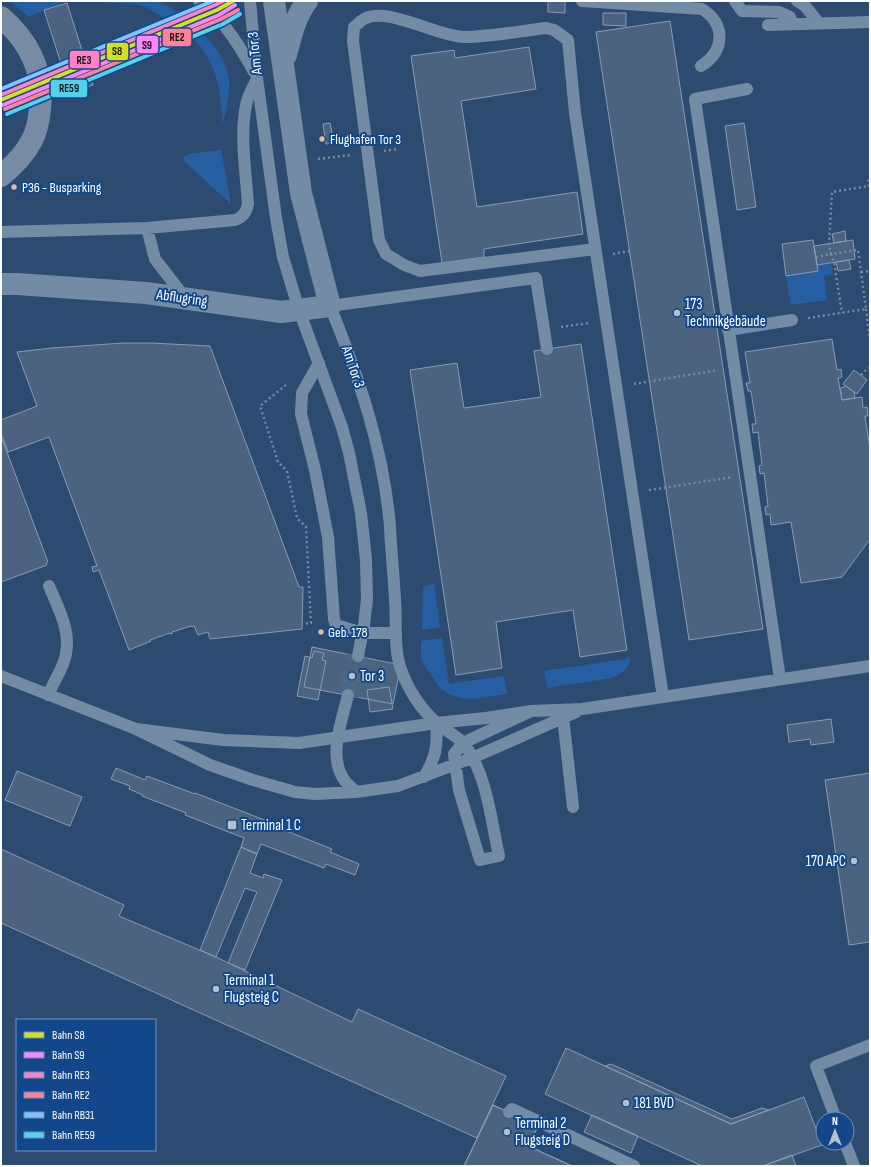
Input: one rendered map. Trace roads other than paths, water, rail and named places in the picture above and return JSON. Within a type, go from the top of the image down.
[{"type":"highway","points":[[1,17],[20,35],[34,58],[41,90],[39,115],[32,140],[22,155],[1,176]]},
{"type":"street","name":"Am Tor 3","points":[[274,1],[301,193],[330,306]]},
{"type":"street","points":[[283,66],[292,29],[307,1]]},
{"type":"street","name":"Abflugring","points":[[1,284],[146,293],[281,312],[330,306]]},
{"type":"street","name":"Abflugring","points":[[1,297],[64,288]]},
{"type":"lane","points":[[1,232],[147,228],[235,220],[242,217],[248,204],[244,145],[244,119],[247,101],[257,78],[228,29],[199,1]]},
{"type":"lane","name":"Am Tor 3","points":[[250,1],[257,78],[282,251],[299,310],[333,401],[349,453],[363,528],[367,584],[367,599],[363,633]]},
{"type":"lane","points":[[582,1],[702,9],[711,15],[717,24],[720,34],[719,43],[712,58],[701,66]]},
{"type":"lane","points":[[735,1],[742,11],[779,12],[790,17],[793,24]]},
{"type":"lane","points":[[797,1],[805,6],[819,23]]},
{"type":"lane","points":[[595,249],[420,271],[404,265],[386,254],[379,240],[370,177],[353,41],[354,27],[364,19],[377,15],[408,21],[448,35],[482,36],[546,28],[554,30],[568,40],[575,113],[663,697]]},
{"type":"lane","points":[[768,26],[870,22]]},
{"type":"lane","points":[[747,89],[695,99],[780,679]]},
{"type":"lane","points":[[147,228],[155,259],[187,299]]},
{"type":"lane","points":[[330,306],[536,278],[547,349]]},
{"type":"lane","name":"Am Tor 3","points":[[330,306],[345,342],[367,407],[382,472],[390,527],[396,633],[398,657],[402,672],[416,699],[436,723],[463,743]]},
{"type":"lane","points":[[728,330],[792,320]]},
{"type":"lane","points":[[319,363],[302,393],[301,414],[315,470],[328,537],[334,619],[336,625],[363,633],[396,633]]},
{"type":"lane","points":[[48,695],[63,664],[67,650],[68,638],[65,624],[49,586]]},
{"type":"lane","points":[[358,656],[363,633]]},
{"type":"lane","points":[[136,729],[223,740],[299,744],[436,723],[486,718],[531,711],[582,709],[870,666]]},
{"type":"lane","points":[[1,676],[136,729],[210,765],[260,782],[315,794],[356,792],[398,786],[472,758],[582,709]]},
{"type":"lane","points":[[348,695],[338,738],[338,764],[344,780],[356,792]]},
{"type":"lane","points":[[463,743],[482,780],[500,856],[480,860],[460,790],[454,754],[463,743],[531,711]]},
{"type":"lane","points":[[563,717],[574,807]]},
{"type":"lane","points":[[424,777],[433,763],[438,739],[436,723]]},
{"type":"lane","points":[[833,1111],[816,1066],[870,1045]]},
{"type":"lane","points":[[510,1112],[512,1109],[634,1166]]},
{"type":"lane","points":[[848,1151],[854,1166]]},
{"type":"tunnel","points":[[348,695],[358,656]]},
{"type":"rail line","name":"RB31","points":[[1,89],[213,1]]},
{"type":"rail line","name":"RE3","points":[[1,95],[223,1]]},
{"type":"rail line","name":"S8","points":[[1,100],[217,10],[233,1]]},
{"type":"rail line","name":"S9","points":[[3,105],[219,15],[235,5]]},
{"type":"rail line","name":"RE2","points":[[5,109],[221,19],[238,10]]},
{"type":"rail line","name":"RE59","points":[[7,114],[223,24],[240,14]]},
{"type":"place","name":"Flughafen Tor 3","points":[[322,139]]},
{"type":"place","name":"P36 - Busparking","points":[[14,187]]},
{"type":"place","name":"173 Technikgebäude","points":[[677,313]]},
{"type":"place","name":"Geb. 178","points":[[321,632]]},
{"type":"place","name":"Tor 3","points":[[352,676]]},
{"type":"place","name":"Terminal 1 C","points":[[232,825]]},
{"type":"place","name":"170 APC","points":[[854,861]]},
{"type":"place","name":"Terminal 1 Flugsteig C","points":[[216,989]]},
{"type":"place","name":"181 BVD","points":[[626,1103]]},
{"type":"place","name":"Terminal 2 Flugsteig D","points":[[507,1132]]}]
